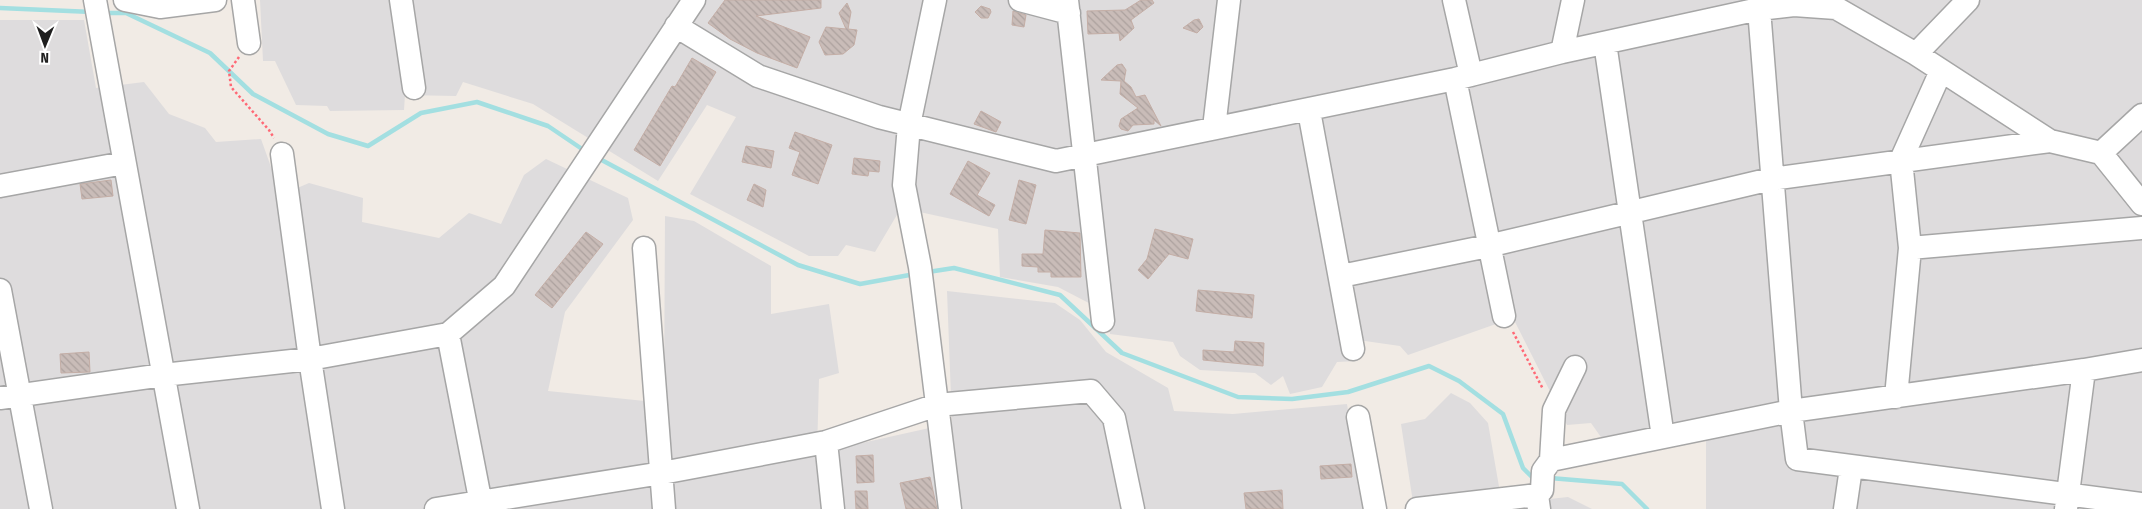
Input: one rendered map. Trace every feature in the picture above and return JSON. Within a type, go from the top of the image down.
[{"type":"street","points":[[124,0],[160,7],[215,0]]},
{"type":"street","points":[[243,0],[249,43]]},
{"type":"street","points":[[401,0],[414,88]]},
{"type":"street","points":[[935,0],[909,124],[904,185],[921,273],[950,509]]},
{"type":"street","points":[[1020,0],[1068,7],[1104,321]]},
{"type":"street","points":[[1214,128],[1230,0]]},
{"type":"street","points":[[1454,0],[1463,77],[1488,246],[1504,316]]},
{"type":"street","points":[[1562,52],[1572,0]]},
{"type":"street","points":[[1916,54],[1968,0]]},
{"type":"street","points":[[10,397],[163,375],[310,359],[448,334],[504,286],[693,1]]},
{"type":"street","points":[[676,26],[758,76],[880,117],[1056,161],[1214,128],[1309,111],[1758,9],[1794,5],[1836,8],[1916,54],[2050,141],[2100,153],[2142,204]]},
{"type":"street","points":[[96,8],[188,509]]},
{"type":"street","points":[[1758,9],[1791,411],[1797,459],[2067,501],[2142,504]]},
{"type":"street","points":[[1605,43],[1631,212],[1662,438]]},
{"type":"street","points":[[1896,397],[1910,248],[1900,160],[1941,71]]},
{"type":"street","points":[[1309,111],[1353,349]]},
{"type":"street","points":[[2100,153],[2142,115]]},
{"type":"street","points":[[1341,276],[1488,246],[1772,179],[2050,141]]},
{"type":"street","points":[[282,154],[333,509]]},
{"type":"street","points":[[0,186],[124,162]]},
{"type":"street","points":[[1910,248],[2142,228]]},
{"type":"street","points":[[644,248],[664,509]]},
{"type":"street","points":[[0,290],[10,397],[41,509]]},
{"type":"street","points":[[448,334],[482,505]]},
{"type":"street","points":[[1417,509],[1542,485],[1662,438],[1791,411],[2084,370],[2142,360]]},
{"type":"street","points":[[1542,485],[1554,410],[1575,367]]},
{"type":"street","points":[[2067,501],[2084,370]]},
{"type":"street","points":[[436,509],[482,505],[826,442],[937,405],[1090,391],[1114,418],[1133,509]]},
{"type":"street","points":[[1358,417],[1375,509]]},
{"type":"street","points":[[826,442],[833,509]]},
{"type":"street","points":[[1845,509],[1851,468]]},
{"type":"path","points":[[249,43],[229,71],[231,87],[269,130],[282,154]]},
{"type":"path","points":[[1504,316],[1554,410]]},
{"type":"shaded area","points":[[260,0],[2142,0],[2142,509],[1706,509],[1706,440],[1615,457],[1591,423],[1567,425],[1513,318],[1408,355],[1400,346],[1358,340],[1358,361],[1337,362],[1322,387],[1290,394],[1283,376],[1271,385],[1255,373],[1200,370],[1180,356],[1173,342],[1110,334],[1108,313],[1058,287],[1000,277],[998,229],[901,208],[875,252],[846,245],[838,256],[809,256],[690,194],[736,117],[707,105],[658,181],[533,104],[463,82],[456,96],[405,95],[404,110],[330,111],[327,106],[296,105],[275,61],[263,61]]},
{"type":"shaded area","points":[[0,20],[84,20],[96,88],[144,82],[169,114],[205,128],[216,142],[261,139],[281,195],[309,183],[363,198],[362,222],[439,238],[469,213],[501,224],[524,175],[546,159],[628,198],[633,220],[565,312],[548,391],[664,403],[665,216],[694,221],[771,266],[771,314],[829,304],[839,373],[819,379],[817,453],[952,423],[947,291],[1055,303],[1080,320],[1106,352],[1168,388],[1174,411],[1233,414],[1347,404],[1363,509],[0,509]]},
{"type":"shaded area","points":[[1451,393],[1470,403],[1488,423],[1502,504],[1568,497],[1592,509],[1414,509],[1401,424],[1425,419]]},
{"type":"building","points":[[725,0],[821,0],[821,8],[756,16],[810,37],[797,68],[757,53],[730,39],[708,23]]},
{"type":"building","points":[[1141,0],[1152,0],[1154,3],[1131,20],[1134,28],[1120,41],[1119,33],[1088,34],[1087,11],[1125,10]]},
{"type":"building","points":[[847,3],[851,12],[848,29],[857,30],[854,45],[843,54],[825,55],[819,42],[826,27],[846,29],[839,13]]},
{"type":"building","points":[[981,6],[990,9],[991,12],[988,18],[981,18],[975,12]]},
{"type":"building","points":[[1013,11],[1026,15],[1024,27],[1012,25]]},
{"type":"building","points":[[1199,19],[1203,27],[1197,33],[1183,28],[1194,20]]},
{"type":"building","points":[[692,58],[716,72],[660,166],[634,150],[672,86],[675,87]]},
{"type":"building","points":[[1122,64],[1126,70],[1124,81],[1131,87],[1136,97],[1145,95],[1161,126],[1154,120],[1154,124],[1133,125],[1128,131],[1121,129],[1119,126],[1121,119],[1138,108],[1120,94],[1121,81],[1101,80],[1117,65]]},
{"type":"building","points":[[981,111],[1001,122],[996,132],[974,124]]},
{"type":"building","points":[[795,132],[832,145],[818,184],[792,175],[800,152],[789,148]]},
{"type":"building","points":[[746,146],[774,151],[771,168],[742,162]]},
{"type":"building","points":[[854,158],[880,161],[879,172],[869,171],[868,176],[852,174]]},
{"type":"building","points":[[968,161],[990,173],[977,195],[995,205],[989,216],[950,194]]},
{"type":"building","points":[[111,180],[113,196],[82,199],[80,184]]},
{"type":"building","points":[[1019,180],[1036,185],[1026,224],[1009,220]]},
{"type":"building","points":[[754,184],[766,190],[763,207],[747,200]]},
{"type":"building","points":[[1155,229],[1193,239],[1188,259],[1169,254],[1148,279],[1138,270],[1147,259]]},
{"type":"building","points":[[1045,230],[1080,233],[1081,277],[1051,277],[1051,272],[1038,272],[1038,267],[1022,266],[1022,254],[1043,254]]},
{"type":"building","points":[[586,232],[603,244],[552,308],[535,295]]},
{"type":"building","points":[[1198,290],[1254,295],[1252,318],[1196,311]]},
{"type":"building","points":[[1235,341],[1264,343],[1263,366],[1203,360],[1203,350],[1234,352]]},
{"type":"building","points":[[89,352],[90,372],[61,373],[60,354]]},
{"type":"building","points":[[873,455],[874,482],[857,483],[856,456]]},
{"type":"building","points":[[1351,464],[1352,477],[1321,479],[1320,466]]},
{"type":"building","points":[[930,477],[937,509],[906,509],[900,483]]},
{"type":"building","points":[[1282,490],[1283,509],[1246,509],[1244,493]]},
{"type":"building","points":[[855,491],[867,491],[868,509],[856,509]]},
{"type":"waterway","points":[[0,8],[92,12]]},
{"type":"waterway","points":[[105,13],[126,13],[210,53],[253,94],[328,134],[368,146],[421,113],[477,102],[548,126],[585,151]]},
{"type":"waterway","points":[[596,157],[798,265],[860,284],[915,274]]},
{"type":"waterway","points":[[928,272],[954,268],[1060,295],[1122,353],[1238,397],[1292,399],[1348,392],[1429,366],[1459,381],[1503,414],[1523,468],[1532,477],[1537,477]]},
{"type":"waterway","points":[[1550,478],[1622,484],[1647,509]]}]
